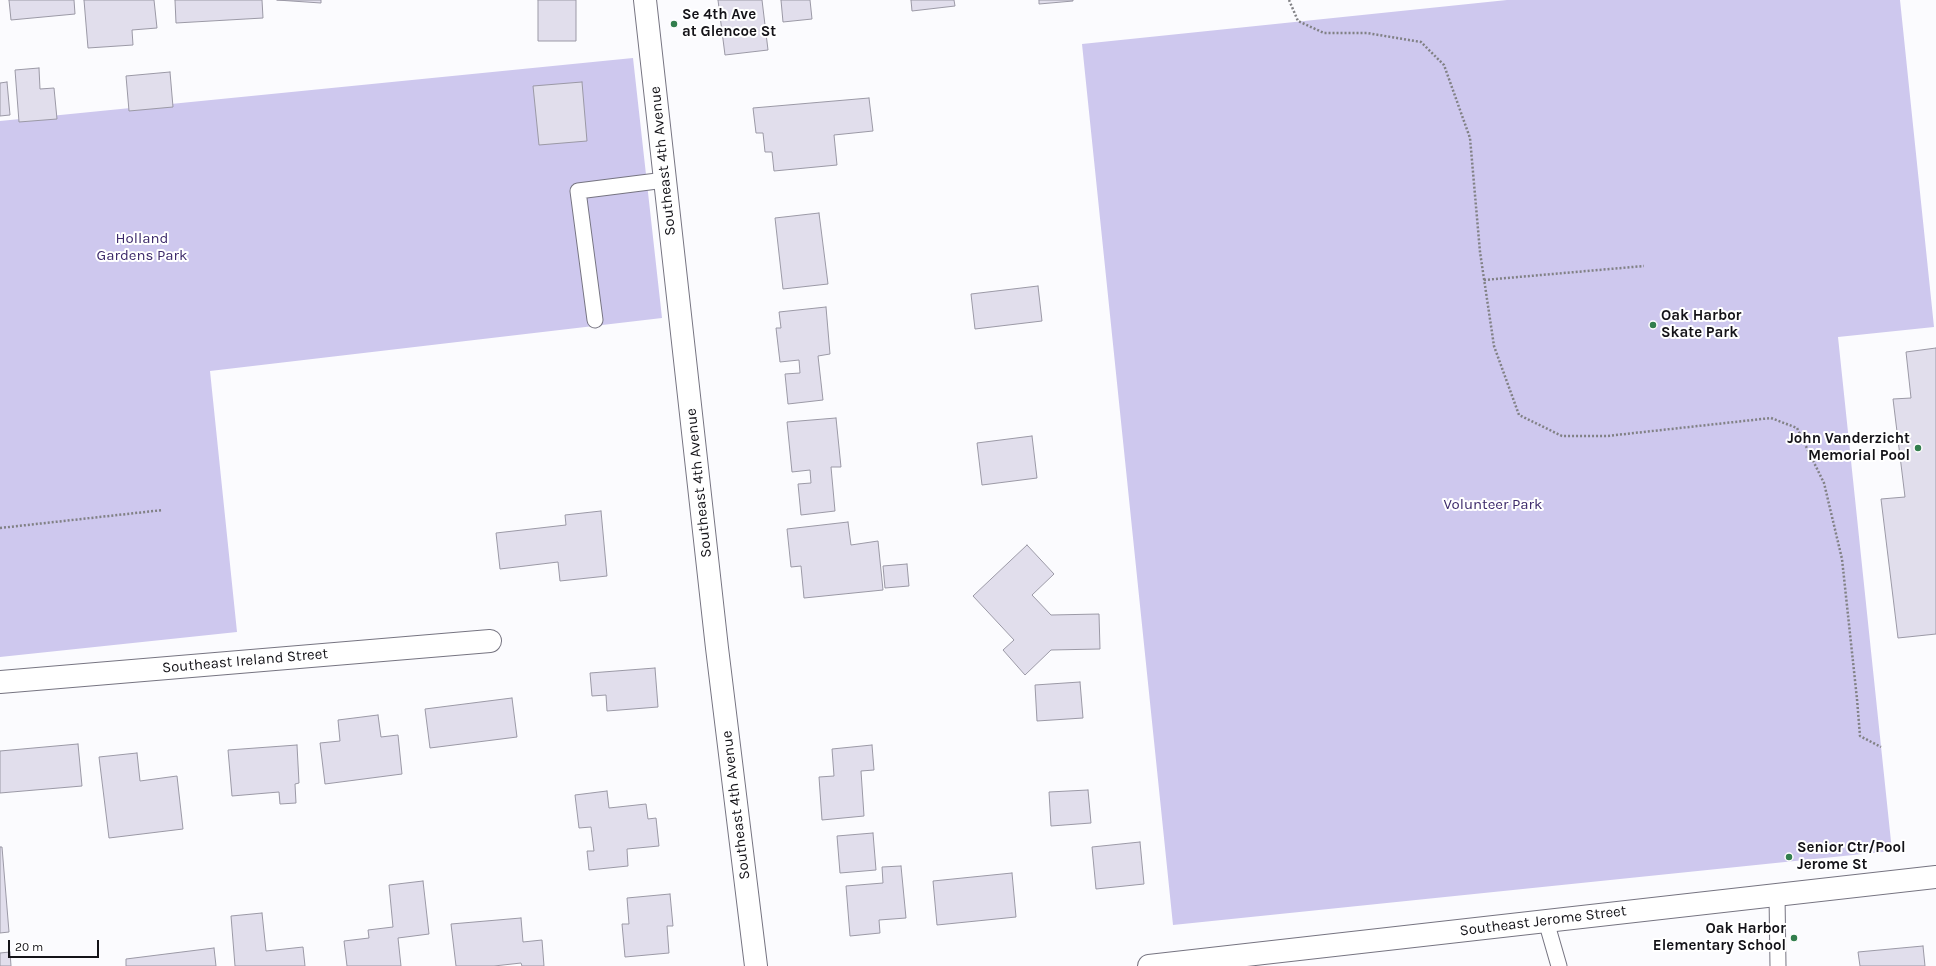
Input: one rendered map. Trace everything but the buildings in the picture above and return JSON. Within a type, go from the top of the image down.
[{"type":"street","name":"Southeast 4th Avenue","points":[[645,0],[717,648],[756,966]]},
{"type":"street","name":"Southeast Ireland Street","points":[[0,682],[490,641]]},
{"type":"street","name":"Southeast Jerome Street","points":[[1149,966],[1936,877]]},
{"type":"lane","points":[[595,320],[578,191],[665,180]]},
{"type":"lane","points":[[1777,895],[1778,966]]},
{"type":"lane","points":[[1546,921],[1559,966]]},
{"type":"path","points":[[1289,0],[1298,21],[1324,33],[1367,33],[1421,42],[1444,65],[1470,138],[1484,280],[1494,346],[1519,415],[1562,436],[1607,436],[1771,418],[1798,428],[1824,482],[1842,560],[1860,736],[1881,747]]},
{"type":"path","points":[[1484,280],[1644,266]]},
{"type":"path","points":[[0,528],[162,510]]},
{"type":"green space","name":"Volunteer Park","points":[[1507,0],[1900,0],[1934,327],[1838,337],[1892,851],[1173,925],[1082,44]]},
{"type":"green space","name":"Holland Gardens Park","points":[[633,58],[662,318],[210,371],[237,632],[0,657],[0,121]]},
{"type":"place","name":"Se 4th Ave at Glencoe St","points":[[674,24]]},
{"type":"place","name":"Oak Harbor Skate Park","points":[[1653,325]]},
{"type":"place","name":"John Vanderzicht Memorial Pool","points":[[1918,448]]},
{"type":"place","name":"Senior Ctr/Pool Jerome St","points":[[1789,857]]},
{"type":"place","name":"Oak Harbor Elementary School","points":[[1794,938]]}]
